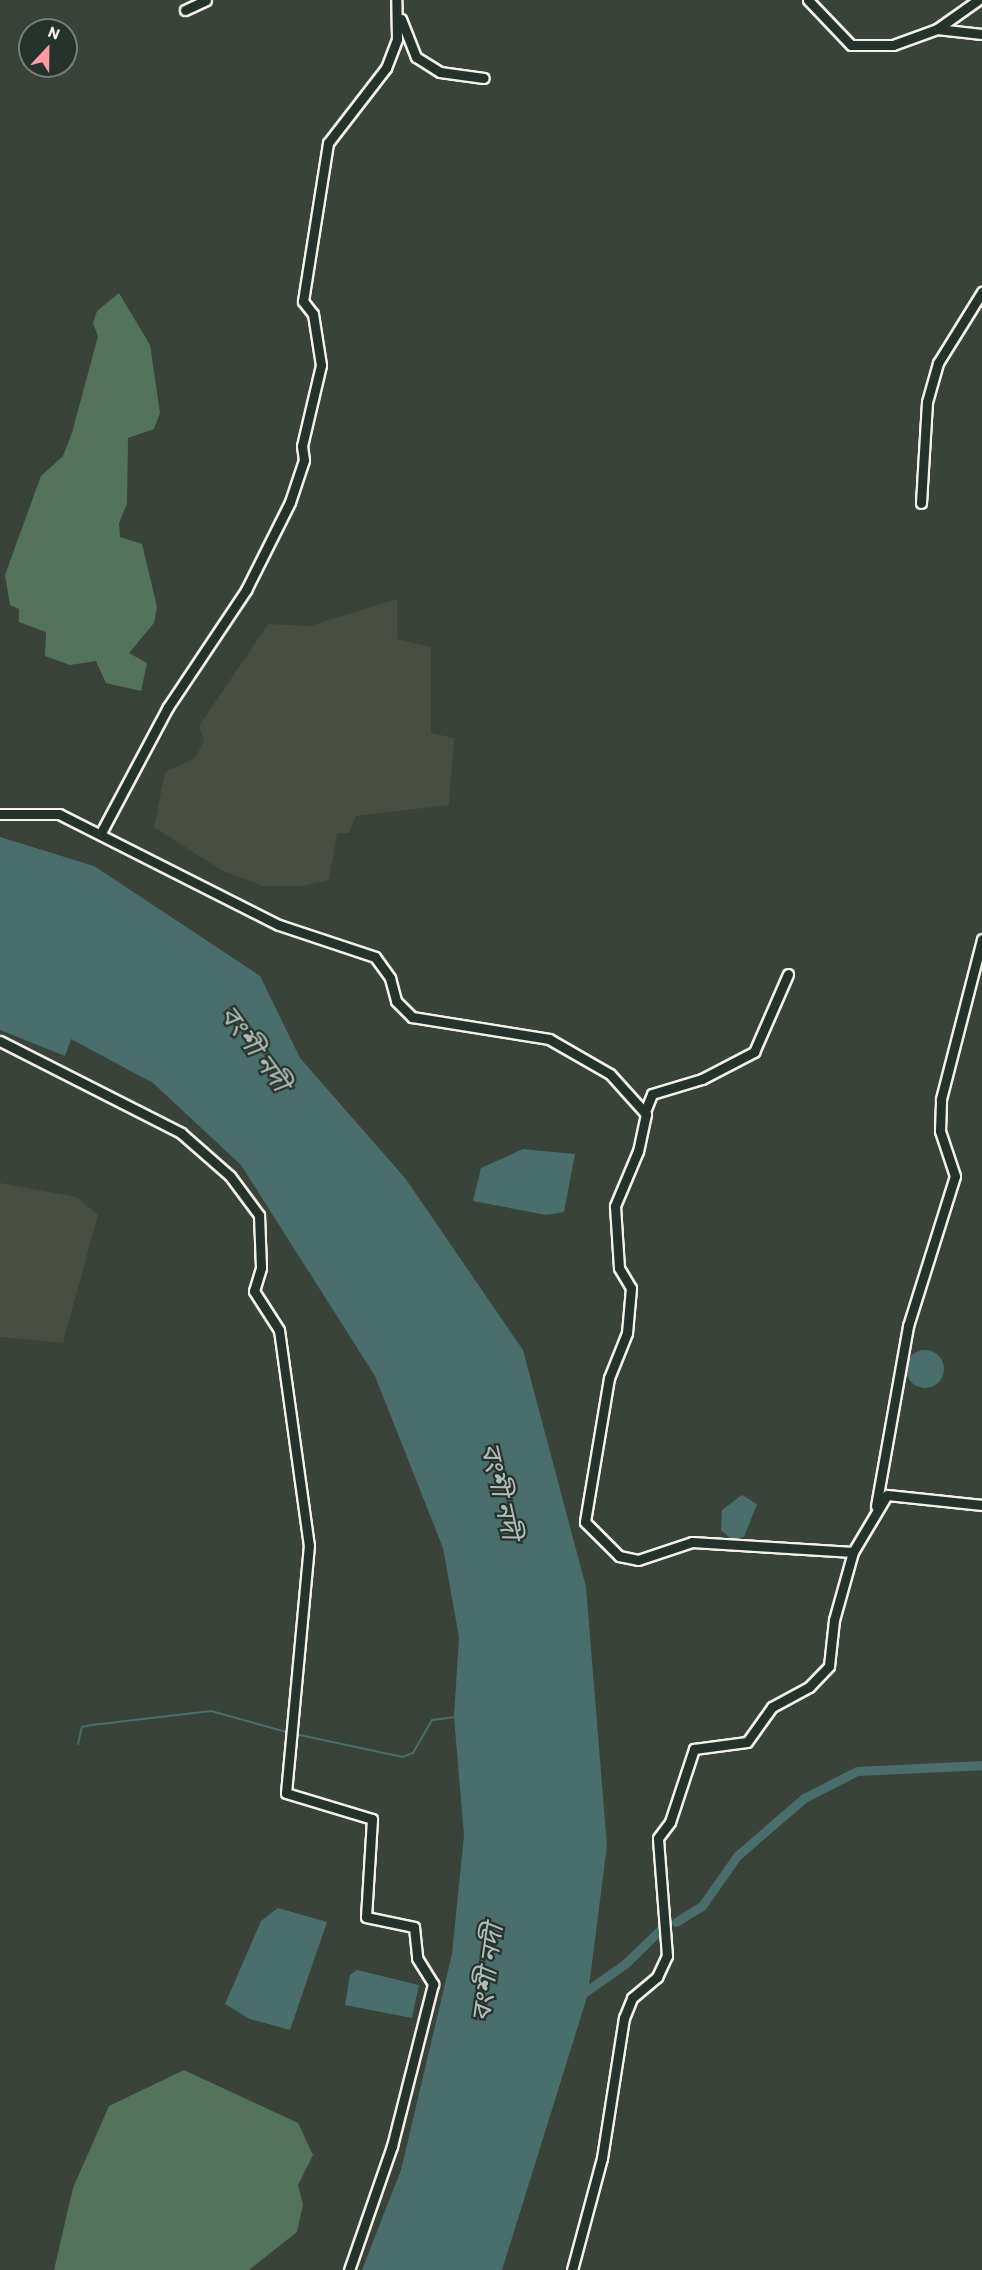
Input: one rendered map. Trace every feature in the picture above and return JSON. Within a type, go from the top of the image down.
[{"type":"street","points":[[185,10],[206,0]]},
{"type":"street","points":[[808,0],[851,45],[893,45],[937,29],[978,0]]},
{"type":"street","points":[[397,4],[408,47],[416,57],[440,72],[484,78]]},
{"type":"street","points":[[102,831],[168,707],[246,590],[290,502],[304,460],[302,446],[321,365],[314,314],[303,301],[328,143],[386,68],[397,39],[397,4]]},
{"type":"street","points":[[937,29],[982,34]]},
{"type":"street","points":[[921,503],[927,402],[938,363],[982,292]]},
{"type":"street","points":[[0,814],[59,814],[102,831],[279,925],[375,957],[390,978],[396,1001],[412,1017],[563,1044],[610,1074],[646,1109]]},
{"type":"street","points":[[572,2270],[602,2158],[624,2018],[632,1998],[657,1977],[667,1956],[658,1838],[670,1822],[694,1749],[747,1742],[772,1707],[809,1687],[829,1666],[834,1620],[853,1552],[876,1506],[908,1326],[955,1176],[940,1131],[941,1099],[982,939]]},
{"type":"street","points":[[788,974],[754,1052],[702,1079],[652,1094],[646,1109],[638,1151],[615,1206],[619,1268],[631,1288],[627,1333],[609,1378],[585,1522],[619,1556],[638,1560],[692,1542],[853,1552]]},
{"type":"street","points":[[0,1041],[181,1133],[230,1176],[259,1215],[261,1268],[254,1291],[279,1330],[309,1545],[285,1793],[372,1819],[366,1917],[414,1927],[417,1958],[433,1984],[392,2146],[349,2270]]},
{"type":"street","points":[[876,1506],[887,1495],[982,1505]]},
{"type":"shaded area","points":[[397,599],[397,639],[431,647],[431,733],[454,738],[449,805],[356,816],[349,833],[337,833],[329,880],[302,886],[263,886],[221,870],[154,827],[165,772],[195,758],[204,741],[199,726],[268,624],[310,626]]},
{"type":"shaded area","points":[[0,1183],[76,1197],[98,1215],[63,1343],[0,1337]]},
{"type":"green space","points":[[119,293],[150,345],[160,413],[154,429],[128,438],[127,504],[119,523],[120,537],[142,544],[157,607],[154,623],[129,653],[147,663],[141,691],[106,683],[96,661],[70,665],[45,656],[46,632],[19,622],[19,609],[10,605],[5,575],[41,476],[63,456],[72,433],[98,336],[93,323],[97,311]]},
{"type":"green space","points":[[184,2070],[298,2123],[313,2155],[298,2185],[303,2205],[297,2232],[249,2270],[54,2270],[73,2188],[109,2106]]},
{"type":"water","name":"বংশী নদী","points":[[0,837],[94,866],[260,976],[300,1058],[405,1178],[523,1350],[586,1587],[607,1846],[588,1994],[502,2270],[362,2270],[401,2170],[452,1954],[464,1835],[454,1717],[459,1637],[443,1548],[375,1376],[241,1165],[153,1083],[71,1039],[65,1056],[0,1030]]},
{"type":"water","points":[[523,1149],[575,1154],[564,1212],[546,1215],[473,1201],[481,1168]]},
{"type":"water","points":[[925,1350],[938,1356],[944,1369],[938,1382],[925,1388],[912,1382],[906,1369],[912,1356]]},
{"type":"water","points":[[742,1495],[757,1504],[744,1537],[732,1540],[721,1530],[722,1510]]},
{"type":"water","points":[[278,1908],[327,1922],[290,2030],[250,2019],[225,2004],[261,1921]]},
{"type":"water","points":[[357,1970],[419,1985],[412,2018],[345,2005],[350,1975]]},
{"type":"waterway","points":[[78,1744],[82,1727],[211,1711],[290,1733]]},
{"type":"waterway","points":[[295,1734],[402,1757],[413,1753],[432,1720],[456,1717]]},
{"type":"waterway","points":[[676,1922],[702,1906],[737,1856],[804,1798],[857,1771],[982,1765]]},
{"type":"waterway","points":[[578,1997],[625,1964],[661,1929]]}]
